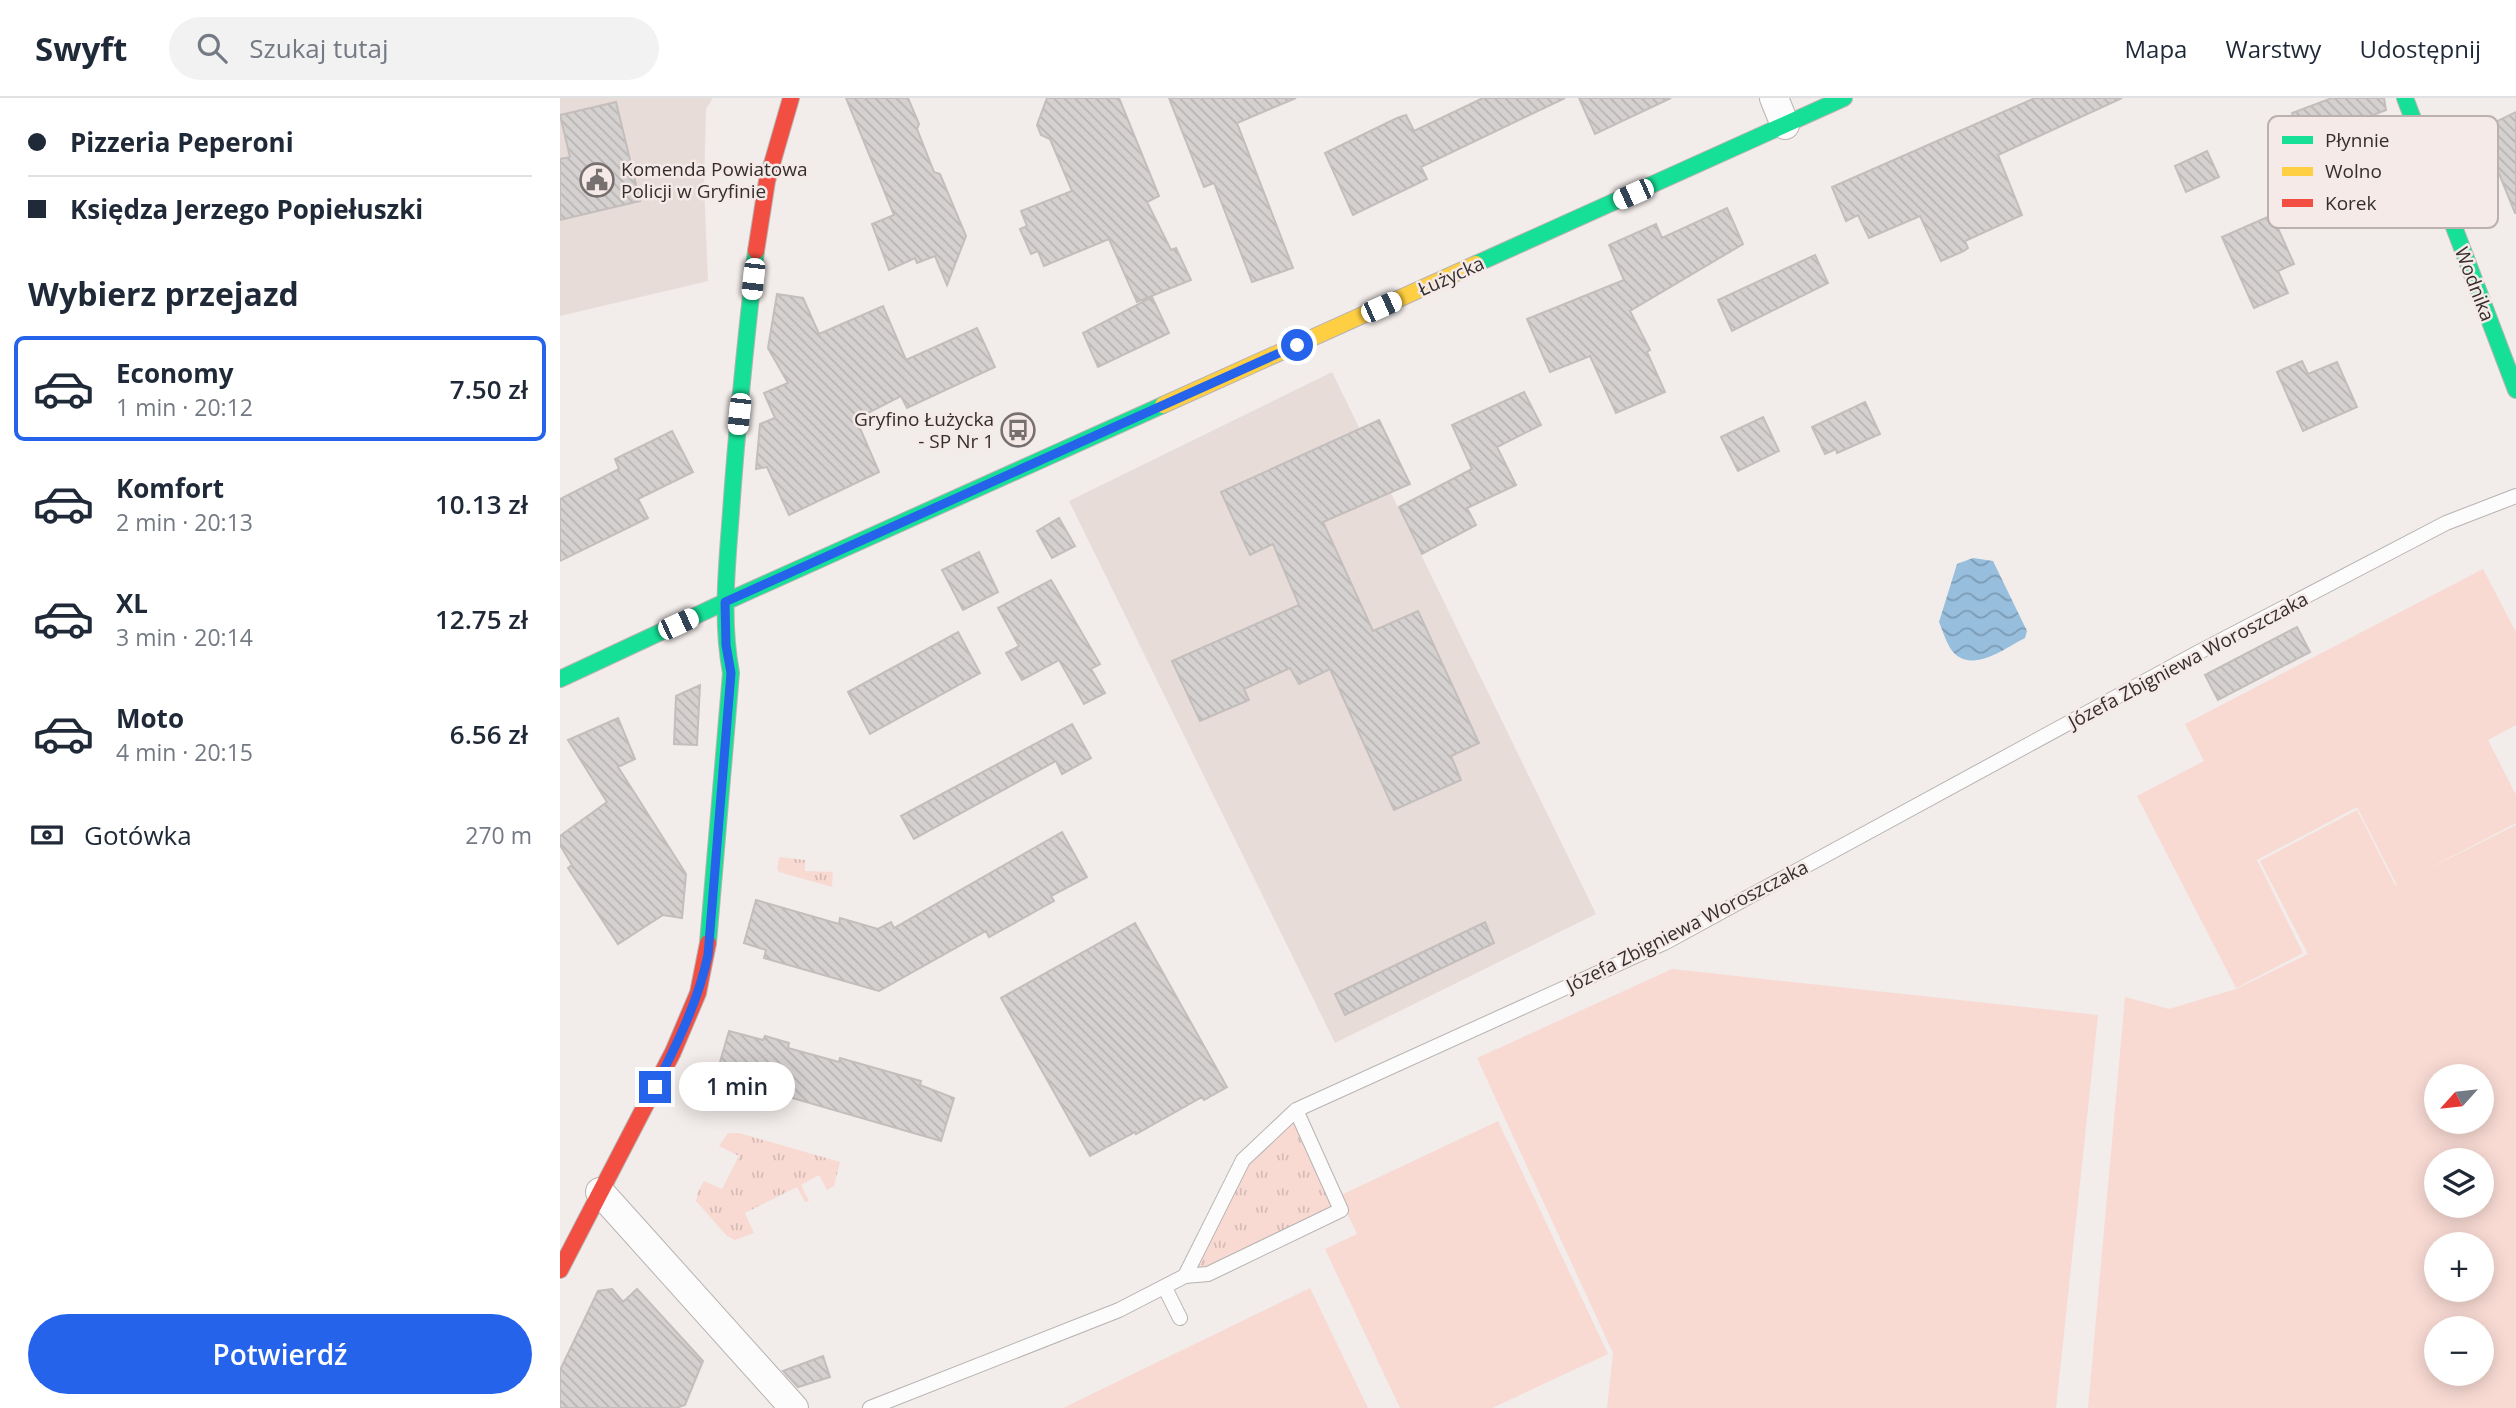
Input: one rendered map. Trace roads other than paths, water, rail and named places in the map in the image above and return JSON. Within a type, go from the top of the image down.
[{"type":"street","points":[[560,1270],[673,1052],[703,977],[708,955],[731,673],[726,645],[725,602],[736,441],[756,252],[767,181],[791,98]]},
{"type":"street","points":[[1774,98],[1785,125]]},
{"type":"street","name":"Łużycka","points":[[560,679],[725,602],[1844,98]]},
{"type":"street","name":"Wodnika","points":[[2405,98],[2412,116]]},
{"type":"street","name":"Wodnika","points":[[2454,228],[2516,390]]},
{"type":"street","points":[[600,1192],[794,1408]]},
{"type":"lane","name":"Józefa Zbigniewa Woroszczaka","points":[[1185,1276],[1243,1160],[1296,1110],[1664,943],[2199,652],[2445,523],[2516,496]]},
{"type":"lane","points":[[870,1408],[1119,1310],[1185,1276],[1208,1274],[1341,1210],[1296,1110]]},
{"type":"lane","points":[[1165,1288],[1180,1318]]},
{"type":"water","points":[[1973,558],[1993,561],[2027,631],[2025,638],[1980,660],[1962,659],[1954,653],[1939,622],[1957,564]]},
{"type":"place","name":"Komenda Powiatowa Policji w Gryfinie","points":[[597,180]]},
{"type":"place","name":"Gryfino Łużycka - SP Nr 1","points":[[1018,430]]}]
